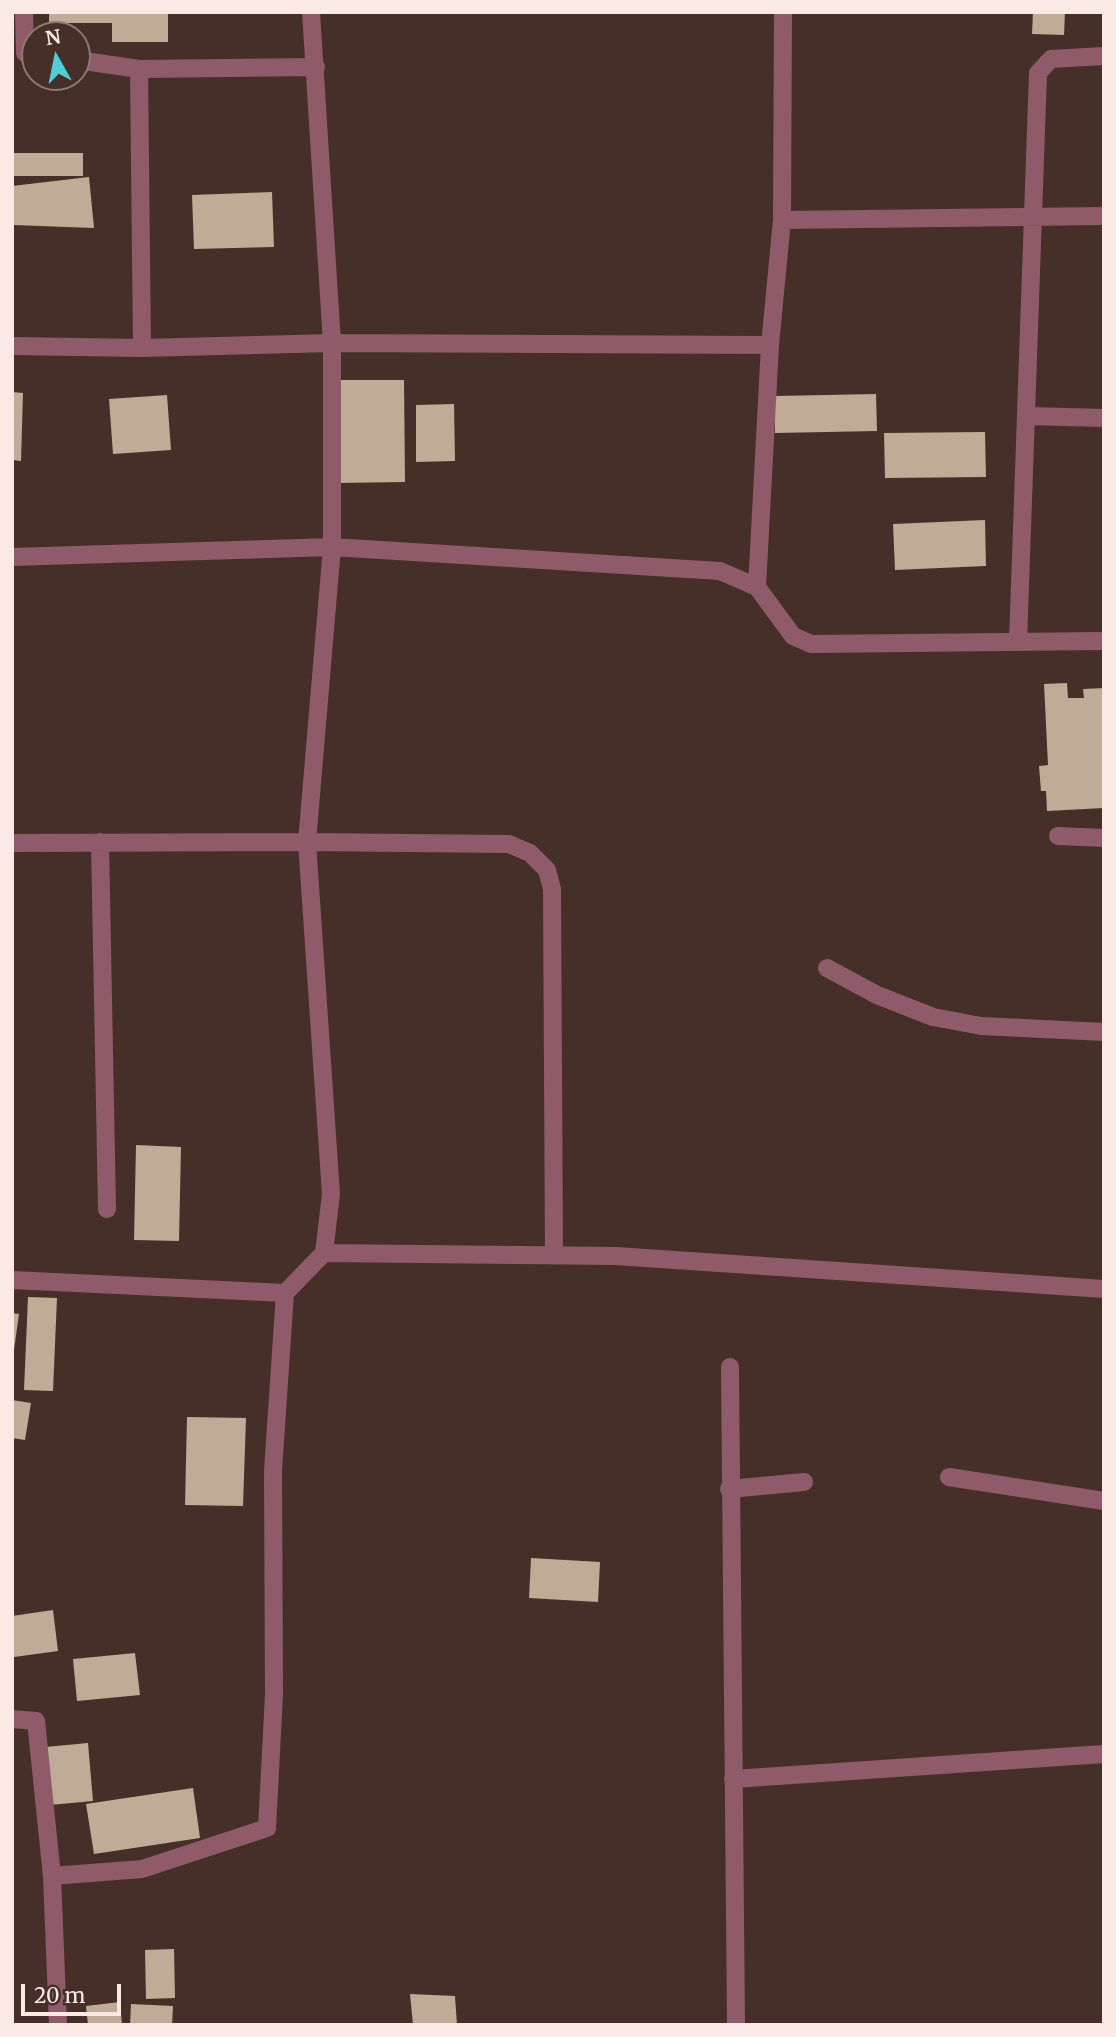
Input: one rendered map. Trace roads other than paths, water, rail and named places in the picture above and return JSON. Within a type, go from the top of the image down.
[{"type":"street","points":[[52,1876],[142,1869],[267,1828],[274,1695],[273,1471],[285,1293],[324,1253],[331,1194],[307,842],[332,547],[332,343],[316,67],[310,12]]},
{"type":"street","points":[[757,587],[770,345],[782,220],[783,12]]},
{"type":"street","points":[[1018,642],[1038,73],[1051,59],[1104,56]]},
{"type":"street","points":[[91,62],[139,69],[316,67]]},
{"type":"street","points":[[139,69],[142,348]]},
{"type":"street","points":[[782,220],[1104,216]]},
{"type":"street","points":[[12,346],[142,348],[332,343],[770,345]]},
{"type":"street","points":[[1028,416],[1104,418]]},
{"type":"street","points":[[12,557],[332,547],[720,571],[757,587],[793,636],[811,644],[1104,641]]},
{"type":"street","points":[[1058,836],[1104,838]]},
{"type":"street","points":[[100,842],[107,1209]]},
{"type":"street","points":[[12,843],[509,844],[530,853],[547,870],[552,889],[554,1255]]},
{"type":"street","points":[[827,968],[877,995],[933,1017],[981,1026],[1104,1032]]},
{"type":"street","points":[[324,1253],[616,1256],[1104,1289]]},
{"type":"street","points":[[12,1280],[285,1293]]},
{"type":"street","points":[[730,1367],[729,1489],[736,2025]]},
{"type":"street","points":[[949,1477],[1104,1501]]},
{"type":"street","points":[[729,1489],[804,1482]]},
{"type":"street","points":[[12,1719],[36,1721],[52,1876],[58,2025]]},
{"type":"street","points":[[733,1779],[1104,1754]]}]
